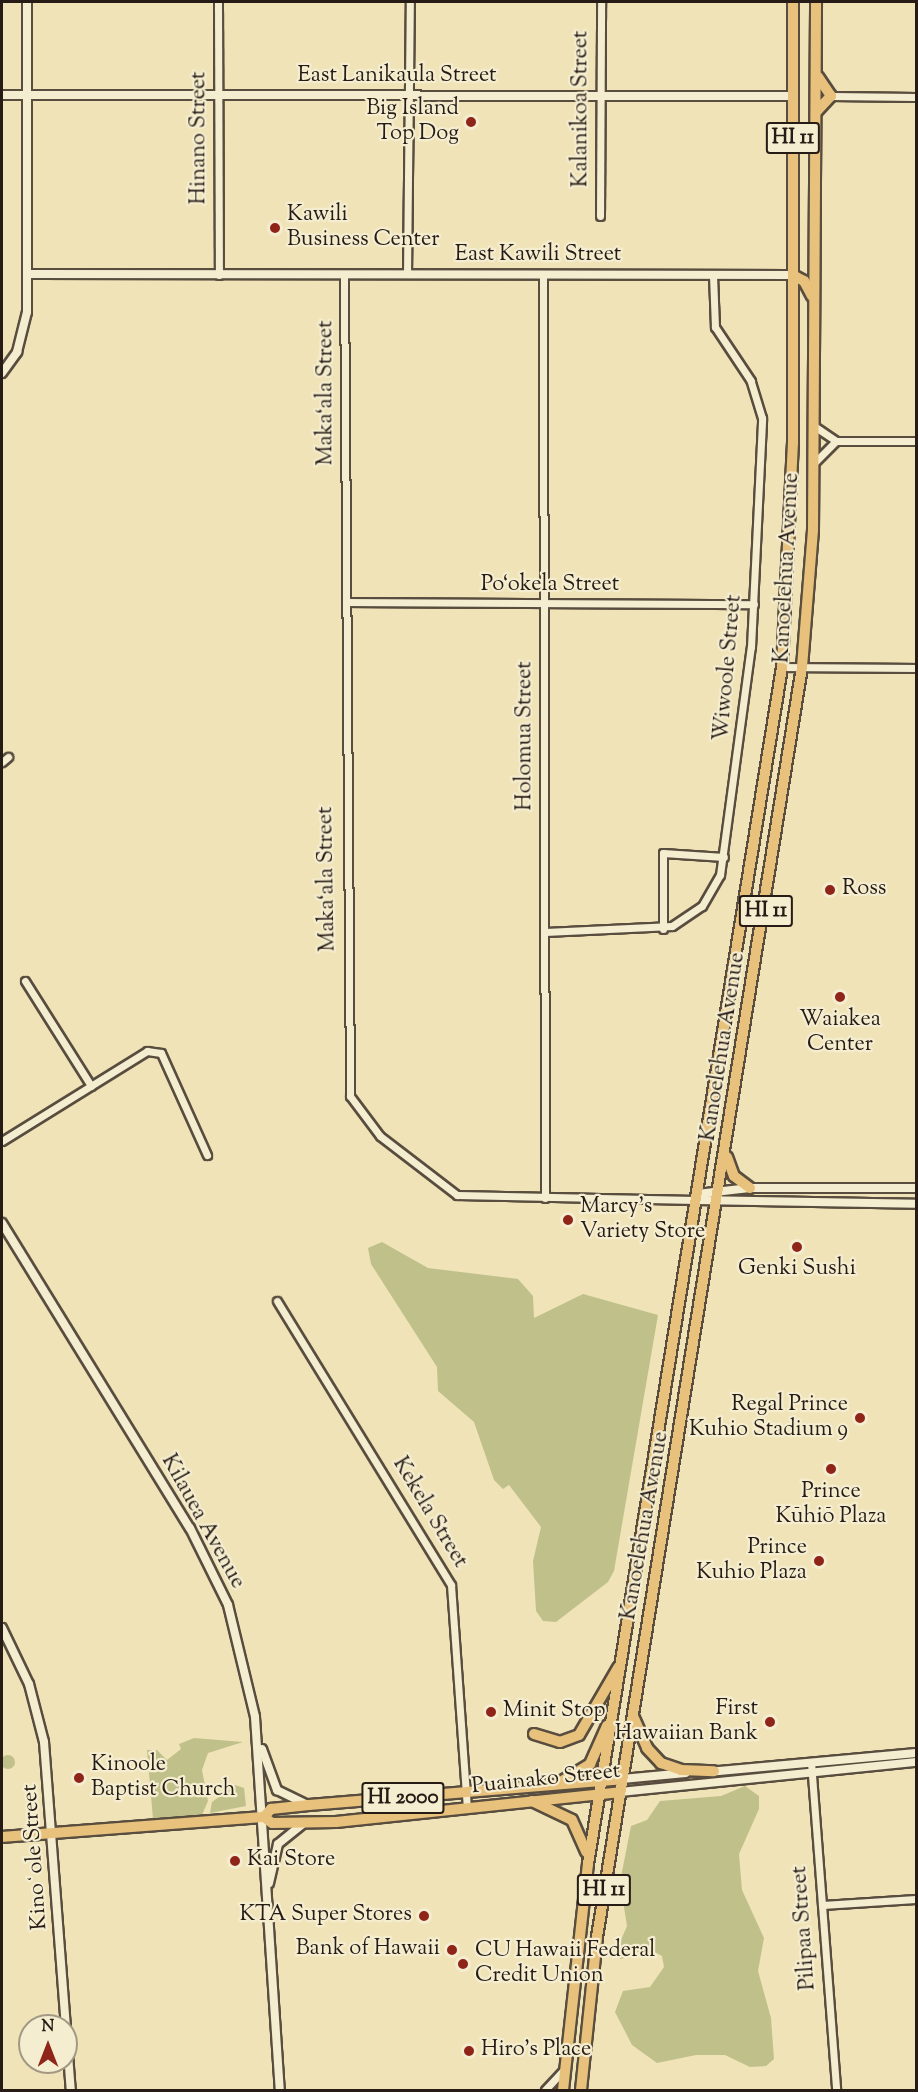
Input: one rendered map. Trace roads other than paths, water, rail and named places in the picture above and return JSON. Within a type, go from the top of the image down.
[{"type":"highway","name":"Kanoelehua Avenue","points":[[563,2091],[588,1864],[618,1698],[782,667],[791,521],[793,2]]},
{"type":"highway","name":"Kanoelehua Avenue","points":[[581,2091],[622,1779],[726,1154],[802,667],[814,463],[816,2]]},
{"type":"highway","points":[[816,67],[819,83],[831,96],[816,112]]},
{"type":"highway","points":[[813,301],[807,285],[793,275],[814,253]]},
{"type":"highway","points":[[726,1154],[734,1176],[750,1188]]},
{"type":"highway","points":[[534,1734],[560,1742],[579,1735],[623,1660]]},
{"type":"highway","points":[[546,1786],[590,1764],[618,1698]]},
{"type":"highway","points":[[633,1716],[646,1748],[661,1763],[681,1770],[714,1771]]},
{"type":"highway","name":"Puainako Street","points":[[620,1792],[309,1822],[272,1823],[264,1816],[271,1809],[309,1805],[622,1779]]},
{"type":"highway","points":[[532,1801],[575,1823],[588,1864]]},
{"type":"highway","name":"HI 2000","points":[[2,1837],[264,1816]]},
{"type":"street","points":[[2,373],[24,332],[28,274],[27,2]]},
{"type":"street","name":"Hinano Street","points":[[218,2],[219,275]]},
{"type":"street","points":[[407,274],[410,2]]},
{"type":"street","name":"Kalanikoa Street","points":[[600,216],[601,2]]},
{"type":"street","name":"East Lanikaula Street","points":[[2,95],[793,96]]},
{"type":"street","points":[[831,96],[916,97]]},
{"type":"street","name":"Holomua Street","points":[[543,273],[545,1198]]},
{"type":"street","name":"East Kawili Street","points":[[28,274],[793,275]]},
{"type":"street","name":"Maka‘ala Street","points":[[344,274],[350,1096],[380,1136],[457,1195],[545,1198],[697,1197]]},
{"type":"street","name":"Wiwoole Street","points":[[545,932],[663,929],[688,918],[708,900],[724,857],[754,604],[762,418],[751,381],[715,327],[713,276]]},
{"type":"street","points":[[813,425],[836,441],[916,441]]},
{"type":"street","points":[[814,463],[836,441]]},
{"type":"street","name":"Po‘okela Street","points":[[346,602],[754,604]]},
{"type":"street","points":[[782,667],[916,668]]},
{"type":"street","points":[[663,929],[663,853],[724,857]]},
{"type":"street","points":[[25,981],[91,1086]]},
{"type":"street","points":[[2,1141],[147,1051],[161,1053],[207,1155]]},
{"type":"street","points":[[697,1197],[720,1191],[750,1188],[916,1188]]},
{"type":"street","points":[[697,1197],[717,1203],[916,1204]]},
{"type":"street","name":"Kilauea Avenue","points":[[2,1223],[190,1528],[228,1605],[255,1716],[264,1816],[265,1920],[280,2091]]},
{"type":"street","name":"Kekela Street","points":[[277,1301],[451,1585],[467,1807]]},
{"type":"street","name":"Kinoʻole Street","points":[[2,1628],[29,1684],[41,1727],[52,1833],[71,2091]]},
{"type":"street","points":[[255,1716],[271,1782],[282,1795],[309,1805]]},
{"type":"street","name":"Puainako Street","points":[[620,1792],[916,1753]]},
{"type":"street","name":"Puainako Street","points":[[622,1779],[714,1771],[916,1762]]},
{"type":"street","name":"Pilipaa Street","points":[[811,1766],[836,2091]]},
{"type":"street","points":[[265,1920],[274,1851],[288,1832],[309,1822]]},
{"type":"street","points":[[822,1905],[916,1899]]},
{"type":"street","points":[[545,2091],[565,2062]]},
{"type":"place","name":"Big Island Top Dog","points":[[471,122]]},
{"type":"place","name":"Kawili Business Center","points":[[275,228]]},
{"type":"place","name":"Ross","points":[[830,890]]},
{"type":"place","name":"Waiakea Center","points":[[840,997]]},
{"type":"place","name":"Marcy’s Variety Store","points":[[568,1220]]},
{"type":"place","name":"Genki Sushi","points":[[797,1247]]},
{"type":"place","name":"Regal Prince Kuhio Stadium 9","points":[[860,1418]]},
{"type":"place","name":"Prince Kūhiō Plaza","points":[[831,1469]]},
{"type":"place","name":"Prince Kuhio Plaza","points":[[819,1561]]},
{"type":"place","name":"Minit Stop","points":[[491,1712]]},
{"type":"place","name":"First Hawaiian Bank","points":[[770,1722]]},
{"type":"place","name":"Kinoole Baptist Church","points":[[79,1778]]},
{"type":"place","name":"Kai Store","points":[[235,1861]]},
{"type":"place","name":"KTA Super Stores","points":[[424,1916]]},
{"type":"place","name":"Bank of Hawaii","points":[[452,1950]]},
{"type":"place","name":"CU Hawaii Federal Credit Union","points":[[463,1964]]},
{"type":"place","name":"Hiro's Place","points":[[469,2051]]}]
